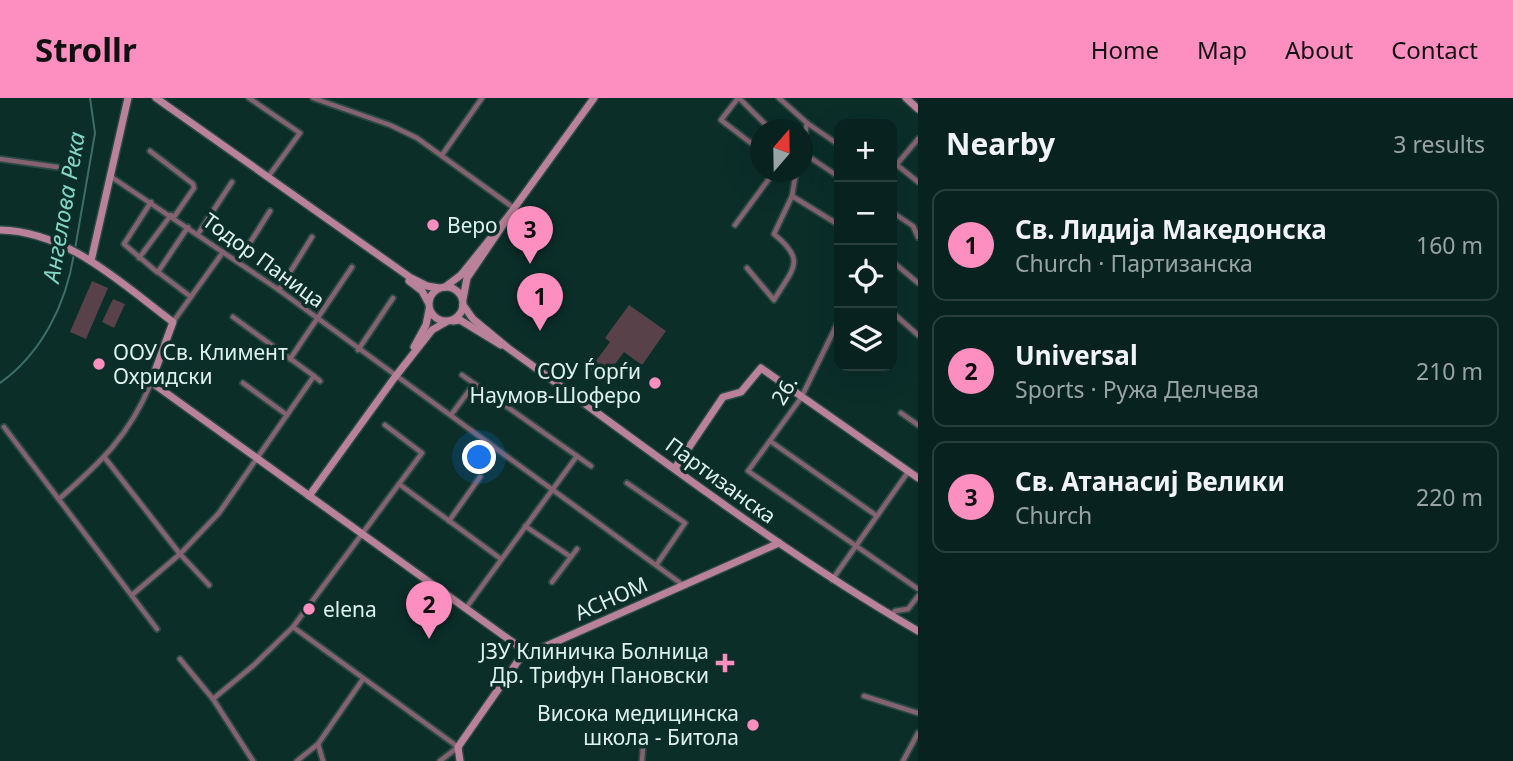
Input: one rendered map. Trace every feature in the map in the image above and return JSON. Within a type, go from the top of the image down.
[{"type":"street","points":[[91,261],[128,98]]},
{"type":"street","points":[[156,98],[388,261],[427,286],[456,290],[463,302]]},
{"type":"street","points":[[249,98],[300,133],[268,177]]},
{"type":"street","points":[[313,98],[390,125],[442,155],[514,208]]},
{"type":"street","points":[[442,155],[482,98]]},
{"type":"street","points":[[395,377],[423,332],[432,294],[461,275],[507,218],[594,98]]},
{"type":"street","points":[[750,142],[721,120],[739,98],[760,119]]},
{"type":"street","points":[[779,98],[802,119]]},
{"type":"street","points":[[906,98],[918,109]]},
{"type":"street","points":[[813,128],[834,142]]},
{"type":"street","points":[[918,139],[897,164],[918,182]]},
{"type":"street","points":[[139,258],[194,188],[193,184],[150,151]]},
{"type":"street","points":[[813,158],[834,173]]},
{"type":"street","points":[[0,159],[57,167]]},
{"type":"street","name":"Тодор Паница","points":[[110,176],[279,290],[684,585]]},
{"type":"street","points":[[198,234],[232,182]]},
{"type":"street","points":[[735,225],[767,182]]},
{"type":"street","points":[[747,268],[774,300],[792,270],[795,258],[791,248],[774,234],[792,196],[795,182]]},
{"type":"street","points":[[792,196],[834,222]]},
{"type":"street","points":[[151,202],[124,244],[191,297]]},
{"type":"street","points":[[238,262],[270,211]]},
{"type":"street","points":[[897,215],[913,226],[918,237]]},
{"type":"street","points":[[309,496],[432,330],[460,315],[467,278],[502,232],[507,218]]},
{"type":"street","points":[[913,226],[918,220]]},
{"type":"street","points":[[158,272],[188,227]]},
{"type":"street","points":[[0,230],[28,233],[91,261],[173,322]]},
{"type":"street","points":[[279,290],[312,237]]},
{"type":"street","points":[[59,499],[105,458],[130,424],[151,382],[173,322],[223,252]]},
{"type":"street","points":[[388,261],[422,291],[435,318],[449,321]]},
{"type":"street","points":[[897,265],[918,283]]},
{"type":"street","points":[[290,359],[352,267]]},
{"type":"street","points":[[358,349],[393,298]]},
{"type":"street","name":"Партизанска","points":[[463,302],[473,319],[508,348],[832,581],[918,631]]},
{"type":"street","points":[[897,316],[918,335]]},
{"type":"street","points":[[233,317],[320,381]]},
{"type":"street","name":"Партизанска","points":[[449,321],[460,320],[508,348]]},
{"type":"street","name":"26.","points":[[834,330],[801,398],[748,471],[856,547]]},
{"type":"street","points":[[675,468],[723,397],[741,392],[757,370],[766,369],[801,398],[918,478]]},
{"type":"street","points":[[462,375],[591,466]]},
{"type":"street","points":[[132,594],[180,554],[219,513],[314,376]]},
{"type":"street","points":[[151,382],[526,652],[458,747],[440,761]]},
{"type":"street","points":[[243,383],[287,415]]},
{"type":"street","points":[[451,415],[474,384]]},
{"type":"street","points":[[901,413],[918,425]]},
{"type":"street","points":[[213,699],[254,665],[293,627],[422,453],[386,425]]},
{"type":"street","points":[[4,427],[157,629]]},
{"type":"street","points":[[770,441],[877,516]]},
{"type":"street","points":[[465,609],[577,456]]},
{"type":"street","points":[[105,458],[180,554],[209,585]]},
{"type":"street","points":[[832,581],[908,472]]},
{"type":"street","points":[[449,521],[480,477]]},
{"type":"street","points":[[627,482],[685,523],[657,564]]},
{"type":"street","points":[[399,484],[501,559]]},
{"type":"street","points":[[525,526],[571,557]]},
{"type":"street","name":"АСНОМ","points":[[526,652],[535,651],[779,543]]},
{"type":"street","points":[[856,547],[918,589]]},
{"type":"street","points":[[552,582],[577,550]]},
{"type":"street","points":[[891,616],[895,611],[908,609],[918,596]]},
{"type":"street","points":[[293,627],[458,747],[460,761]]},
{"type":"street","points":[[180,660],[213,699],[253,761]]},
{"type":"street","points":[[297,761],[318,744],[363,680]]},
{"type":"street","points":[[864,696],[918,713]]},
{"type":"street","points":[[903,761],[918,733]]},
{"type":"street","points":[[318,744],[323,761]]},
{"type":"street","points":[[642,761],[643,747]]},
{"type":"shaded area","points":[[92,281],[108,288],[86,339],[70,332]]},
{"type":"shaded area","points":[[113,299],[125,304],[114,328],[102,322]]},
{"type":"shaded area","points":[[629,305],[666,331],[642,365],[624,352],[603,380],[589,370],[610,342],[605,338]]},
{"type":"waterway","name":"Ангелова Река","points":[[75,249],[95,133],[90,98]]},
{"type":"waterway","name":"Ангелова Река","points":[[0,383],[28,357],[50,326],[65,291],[74,254]]},
{"type":"place","name":"Веро","points":[[433,225]]},
{"type":"place","name":"Св. Атанасиј Велики","points":[[530,264]]},
{"type":"place","name":"Св. Лидија Македонска","points":[[540,331]]},
{"type":"place","name":"ООУ Св. Климент Охридски","points":[[99,364]]},
{"type":"place","name":"СОУ Ѓорѓи Наумов-Шоферо","points":[[655,383]]},
{"type":"place","name":"elena","points":[[309,609]]},
{"type":"place","name":"Universal","points":[[429,639]]},
{"type":"place","name":"ЈЗУ Клиничка Болница Др. Трифун Пановски","points":[[725,663]]},
{"type":"place","name":"Висока медицинска школа - Битола","points":[[753,725]]}]
